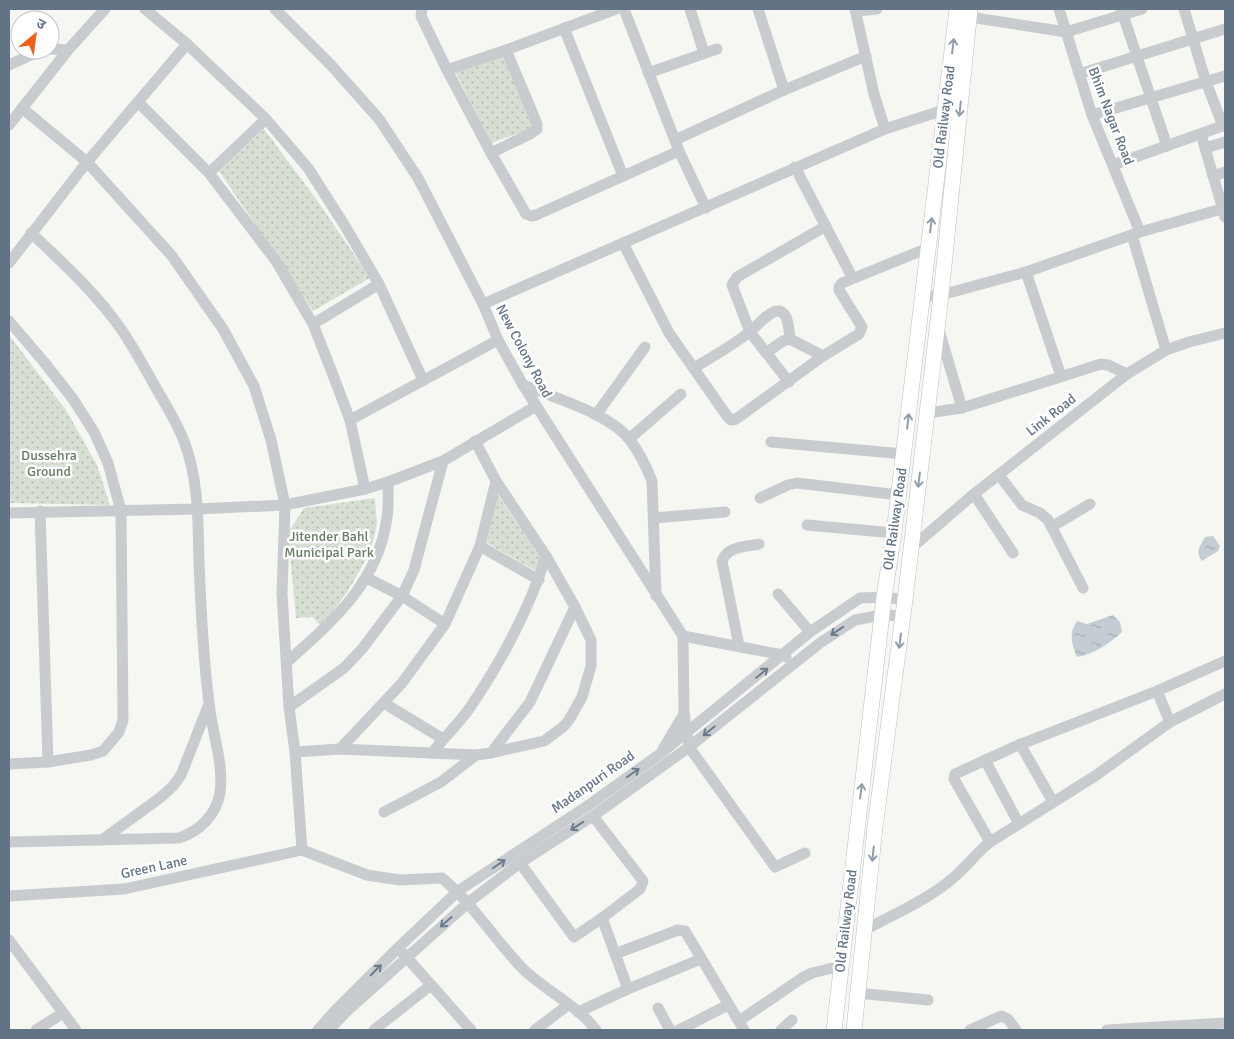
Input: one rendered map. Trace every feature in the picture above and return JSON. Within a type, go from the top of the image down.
[{"type":"main road","name":"Old Railway Road","points":[[834,1030],[884,597],[904,454],[928,248],[946,109],[963,12]]},
{"type":"main road","name":"Old Railway Road","points":[[854,1030],[875,827],[905,600],[941,295],[963,12]]},
{"type":"main road","points":[[857,824],[875,827]]},
{"type":"street","points":[[9,125],[68,50],[105,9]]},
{"type":"street","points":[[145,9],[187,44],[266,119],[308,168],[346,226],[379,284],[423,380]]},
{"type":"street","name":"New Colony Road","points":[[275,9],[330,64],[379,119],[418,178],[483,304],[498,340],[523,386],[683,636]]},
{"type":"street","points":[[422,9],[421,16],[447,70],[523,211],[531,216],[679,152]]},
{"type":"street","points":[[447,70],[616,9]]},
{"type":"street","points":[[624,9],[679,152],[706,208]]},
{"type":"street","points":[[690,9],[704,53]]},
{"type":"street","points":[[758,9],[784,90]]},
{"type":"street","points":[[877,9],[855,10],[885,129]]},
{"type":"street","name":"Bhim Nagar Road","points":[[1059,9],[1092,115],[1113,165],[1136,234],[1166,350]]},
{"type":"street","points":[[963,12],[1066,32],[1122,12],[1142,9]]},
{"type":"street","points":[[1113,165],[1224,126],[1206,82],[1184,9]]},
{"type":"street","points":[[1122,12],[1167,146]]},
{"type":"street","points":[[564,28],[623,176]]},
{"type":"street","points":[[1079,74],[1225,29]]},
{"type":"street","points":[[9,262],[87,162],[187,44]]},
{"type":"street","points":[[60,49],[68,50]]},
{"type":"street","points":[[648,73],[717,49]]},
{"type":"street","points":[[491,153],[530,134],[537,129],[538,124],[506,50]]},
{"type":"street","points":[[675,140],[784,90],[866,56]]},
{"type":"street","points":[[1092,115],[1225,76]]},
{"type":"street","points":[[138,102],[209,173],[276,261],[313,324],[350,420],[366,489]]},
{"type":"street","points":[[22,108],[87,162],[172,256],[222,329],[254,386],[271,440],[285,505],[282,593],[289,707],[295,752],[302,850],[367,875],[400,880],[442,878],[468,902],[523,968],[543,986],[589,1021],[596,1030]]},
{"type":"street","points":[[483,304],[885,129],[946,109]]},
{"type":"street","points":[[209,173],[266,119]]},
{"type":"street","points":[[922,298],[941,295],[1026,272],[1136,234],[1224,212],[1201,134]]},
{"type":"street","points":[[1205,148],[1225,142]]},
{"type":"street","points":[[795,167],[852,277]]},
{"type":"street","points":[[1213,176],[1225,172]]},
{"type":"street","points":[[789,382],[750,332],[732,288],[733,282],[737,277],[826,226]]},
{"type":"street","points":[[9,842],[179,838],[190,834],[204,824],[213,814],[220,794],[221,771],[209,704],[201,611],[197,509],[192,467],[184,440],[121,329],[82,282],[31,233]]},
{"type":"street","points":[[623,243],[669,333],[727,416],[732,420],[789,382],[823,356],[859,334],[862,327],[839,290],[838,287],[842,283],[852,277],[928,248]]},
{"type":"street","points":[[1026,272],[1062,376]]},
{"type":"street","points":[[313,324],[379,284]]},
{"type":"street","points":[[694,368],[750,332],[772,312],[778,311],[782,313],[787,320],[790,339]]},
{"type":"street","points":[[9,321],[72,399],[94,432],[108,463],[121,511],[122,720],[120,732],[102,751],[91,755],[48,762],[9,764]]},
{"type":"street","points":[[937,325],[962,408]]},
{"type":"street","name":"Link Road","points":[[910,549],[974,494],[1127,374],[1166,350],[1225,333]]},
{"type":"street","points":[[766,353],[783,341],[790,339],[823,356]]},
{"type":"street","points":[[350,420],[498,340]]},
{"type":"street","points":[[596,415],[645,347]]},
{"type":"street","points":[[927,413],[962,408],[1101,364],[1108,365],[1127,374]]},
{"type":"street","points":[[523,386],[596,415],[615,426],[629,439],[645,464],[652,481],[656,596]]},
{"type":"street","points":[[629,439],[681,394]]},
{"type":"street","points":[[9,513],[285,505],[366,489],[443,461],[536,406]]},
{"type":"street","points":[[295,752],[340,749],[476,755],[544,741],[563,727],[569,720],[582,697],[591,666],[591,640],[575,606],[546,556],[496,481],[475,441]]},
{"type":"street","points":[[771,442],[904,454]]},
{"type":"street","points":[[289,707],[344,668],[362,649],[402,596],[414,570],[443,461]]},
{"type":"street","points":[[998,475],[1022,505],[1044,515],[1052,526],[1083,588]]},
{"type":"street","points":[[340,749],[402,683],[444,624],[480,546],[496,481]]},
{"type":"street","points":[[286,662],[339,615],[367,578],[381,550],[388,516],[388,482]]},
{"type":"street","points":[[760,498],[788,484],[797,483],[898,495]]},
{"type":"street","points":[[974,494],[1013,553]]},
{"type":"street","points":[[1052,526],[1090,504]]},
{"type":"street","points":[[40,511],[48,762]]},
{"type":"street","points":[[654,518],[725,512]]},
{"type":"street","points":[[807,525],[894,533]]},
{"type":"street","points":[[739,646],[722,561],[727,552],[758,544]]},
{"type":"street","points":[[480,546],[539,580]]},
{"type":"street","points":[[432,753],[468,710],[501,660],[539,580],[546,556]]},
{"type":"street","points":[[367,578],[402,596],[444,624]]},
{"type":"street","points":[[778,594],[810,632]]},
{"type":"street","name":"Madanpuri Road","points":[[329,1030],[338,1018],[402,953],[458,892],[586,807],[660,754],[810,632],[860,598],[884,597],[905,600]]},
{"type":"street","points":[[491,753],[530,702],[575,606]]},
{"type":"street","name":"Madanpuri Road","points":[[318,1030],[334,1012],[402,953],[468,902],[520,863],[593,816],[689,747],[820,643],[856,620],[882,615],[903,616]]},
{"type":"street","points":[[794,663],[784,655],[683,636],[684,714],[689,747],[776,867],[805,853]]},
{"type":"street","points":[[990,842],[953,777],[955,774],[1020,744],[1157,692],[1225,661]]},
{"type":"street","points":[[1157,692],[1170,722]]},
{"type":"street","points":[[865,930],[942,887],[978,851],[990,842],[1095,776],[1170,722],[1225,694]]},
{"type":"street","points":[[384,703],[443,739]]},
{"type":"street","points":[[102,840],[173,786],[180,775],[209,704]]},
{"type":"street","points":[[660,754],[684,714]]},
{"type":"street","points":[[1020,744],[1053,802]]},
{"type":"street","points":[[384,812],[441,782],[476,755]]},
{"type":"street","points":[[985,760],[1019,824]]},
{"type":"street","points":[[520,863],[574,937],[640,889],[643,881],[593,816]]},
{"type":"street","name":"Green Lane","points":[[9,896],[124,889],[302,850]]},
{"type":"street","points":[[602,918],[628,989]]},
{"type":"street","points":[[615,954],[681,930],[686,933],[741,1026],[802,978],[841,966]]},
{"type":"street","points":[[9,940],[76,1030]]},
{"type":"street","points":[[402,953],[471,1030]]},
{"type":"street","points":[[578,1012],[701,959]]},
{"type":"street","points":[[374,1030],[431,985]]},
{"type":"street","points":[[857,993],[928,1000]]},
{"type":"street","points":[[534,1030],[568,1005]]},
{"type":"street","points":[[679,1030],[728,1005]]},
{"type":"street","points":[[658,1008],[670,1030]]},
{"type":"street","points":[[36,1030],[63,1013]]},
{"type":"street","points":[[972,1030],[1001,1016],[1008,1019],[1016,1030]]},
{"type":"street","points":[[781,1030],[792,1020]]},
{"type":"street","points":[[1107,1030],[1151,1029],[1225,1023]]},
{"type":"green space","points":[[502,54],[533,128],[491,143],[455,71]]},
{"type":"green space","points":[[264,129],[319,203],[370,278],[313,311],[219,171]]},
{"type":"green space","name":"Dussehra Ground","points":[[9,335],[66,410],[97,465],[110,505],[9,503]]},
{"type":"green space","points":[[497,494],[541,558],[536,571],[487,543]]},
{"type":"green space","name":"Jitender Bahl Municipal Park","points":[[375,498],[377,525],[373,541],[354,581],[321,626],[313,617],[296,618],[288,533],[304,508]]},
{"type":"water","points":[[1213,536],[1220,546],[1218,551],[1202,561],[1199,555],[1200,546],[1205,537]]},
{"type":"water","points":[[1113,615],[1120,622],[1122,632],[1101,648],[1077,657],[1072,644],[1072,630],[1077,621],[1087,624]]}]
